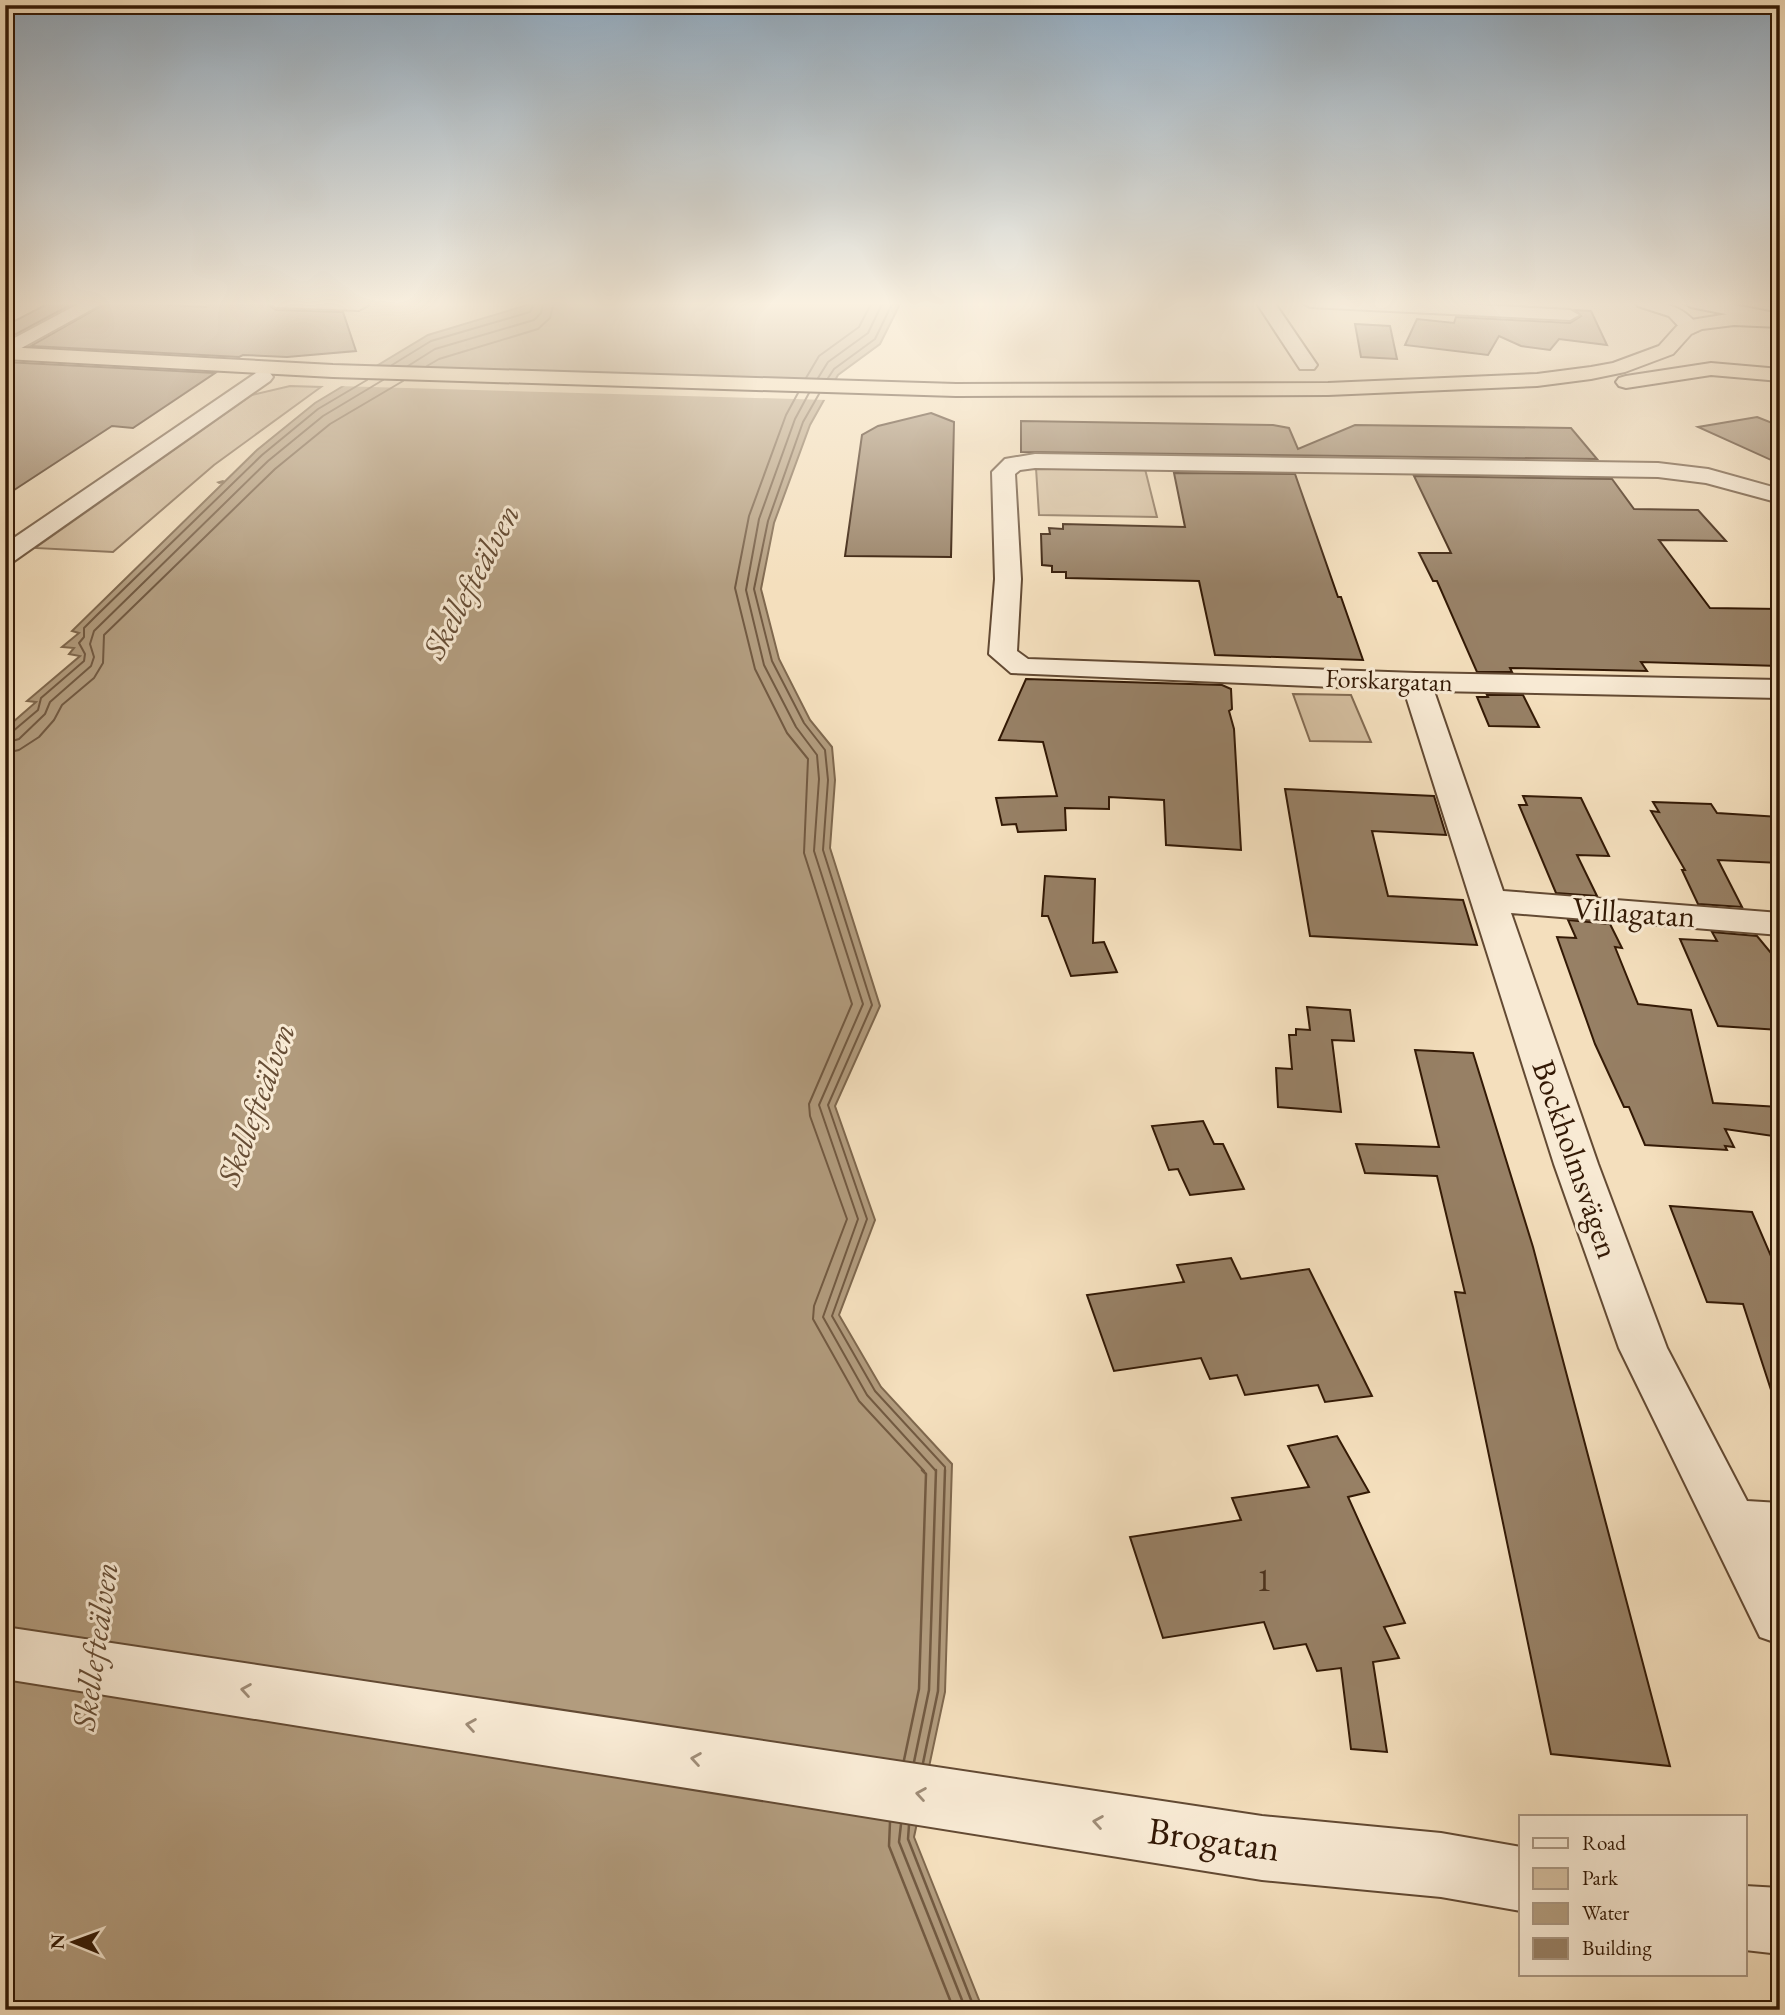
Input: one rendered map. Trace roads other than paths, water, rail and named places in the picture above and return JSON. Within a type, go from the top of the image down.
[{"type":"highway","points":[[980,396],[1156,403],[1416,400],[1472,396]]},
{"type":"highway","points":[[1382,408],[1416,400]]},
{"type":"highway","points":[[1156,403],[1205,410]]},
{"type":"street","points":[[10,550],[235,396]]},
{"type":"street","name":"Forskargatan","points":[[1780,496],[1708,477],[1658,470],[1024,462],[1013,464],[1003,472],[1008,579],[1003,654],[1021,667],[1416,682],[1780,689]]},
{"type":"street","name":"Bockholmsvägen","points":[[1416,682],[1576,1164],[1643,1348],[1755,1525],[1780,1619]]},
{"type":"street","name":"Villagatan","points":[[1489,901],[1780,924]]},
{"type":"street","name":"Brogatan","points":[[5,1653],[1262,1848],[1441,1865],[1519,1879]]},
{"type":"street","points":[[1746,1918],[1780,1921]]},
{"type":"water","name":"Skellefteälven","points":[[327,396],[826,396],[810,425],[774,523],[761,589],[779,659],[810,720],[832,747],[835,780],[830,848],[880,1006],[835,1106],[875,1220],[839,1315],[881,1387],[952,1464],[945,1692],[914,1837],[983,2010],[5,2010],[5,729],[36,702],[27,701],[80,656],[69,654],[74,648],[62,647],[79,633],[72,631],[257,450]]}]
